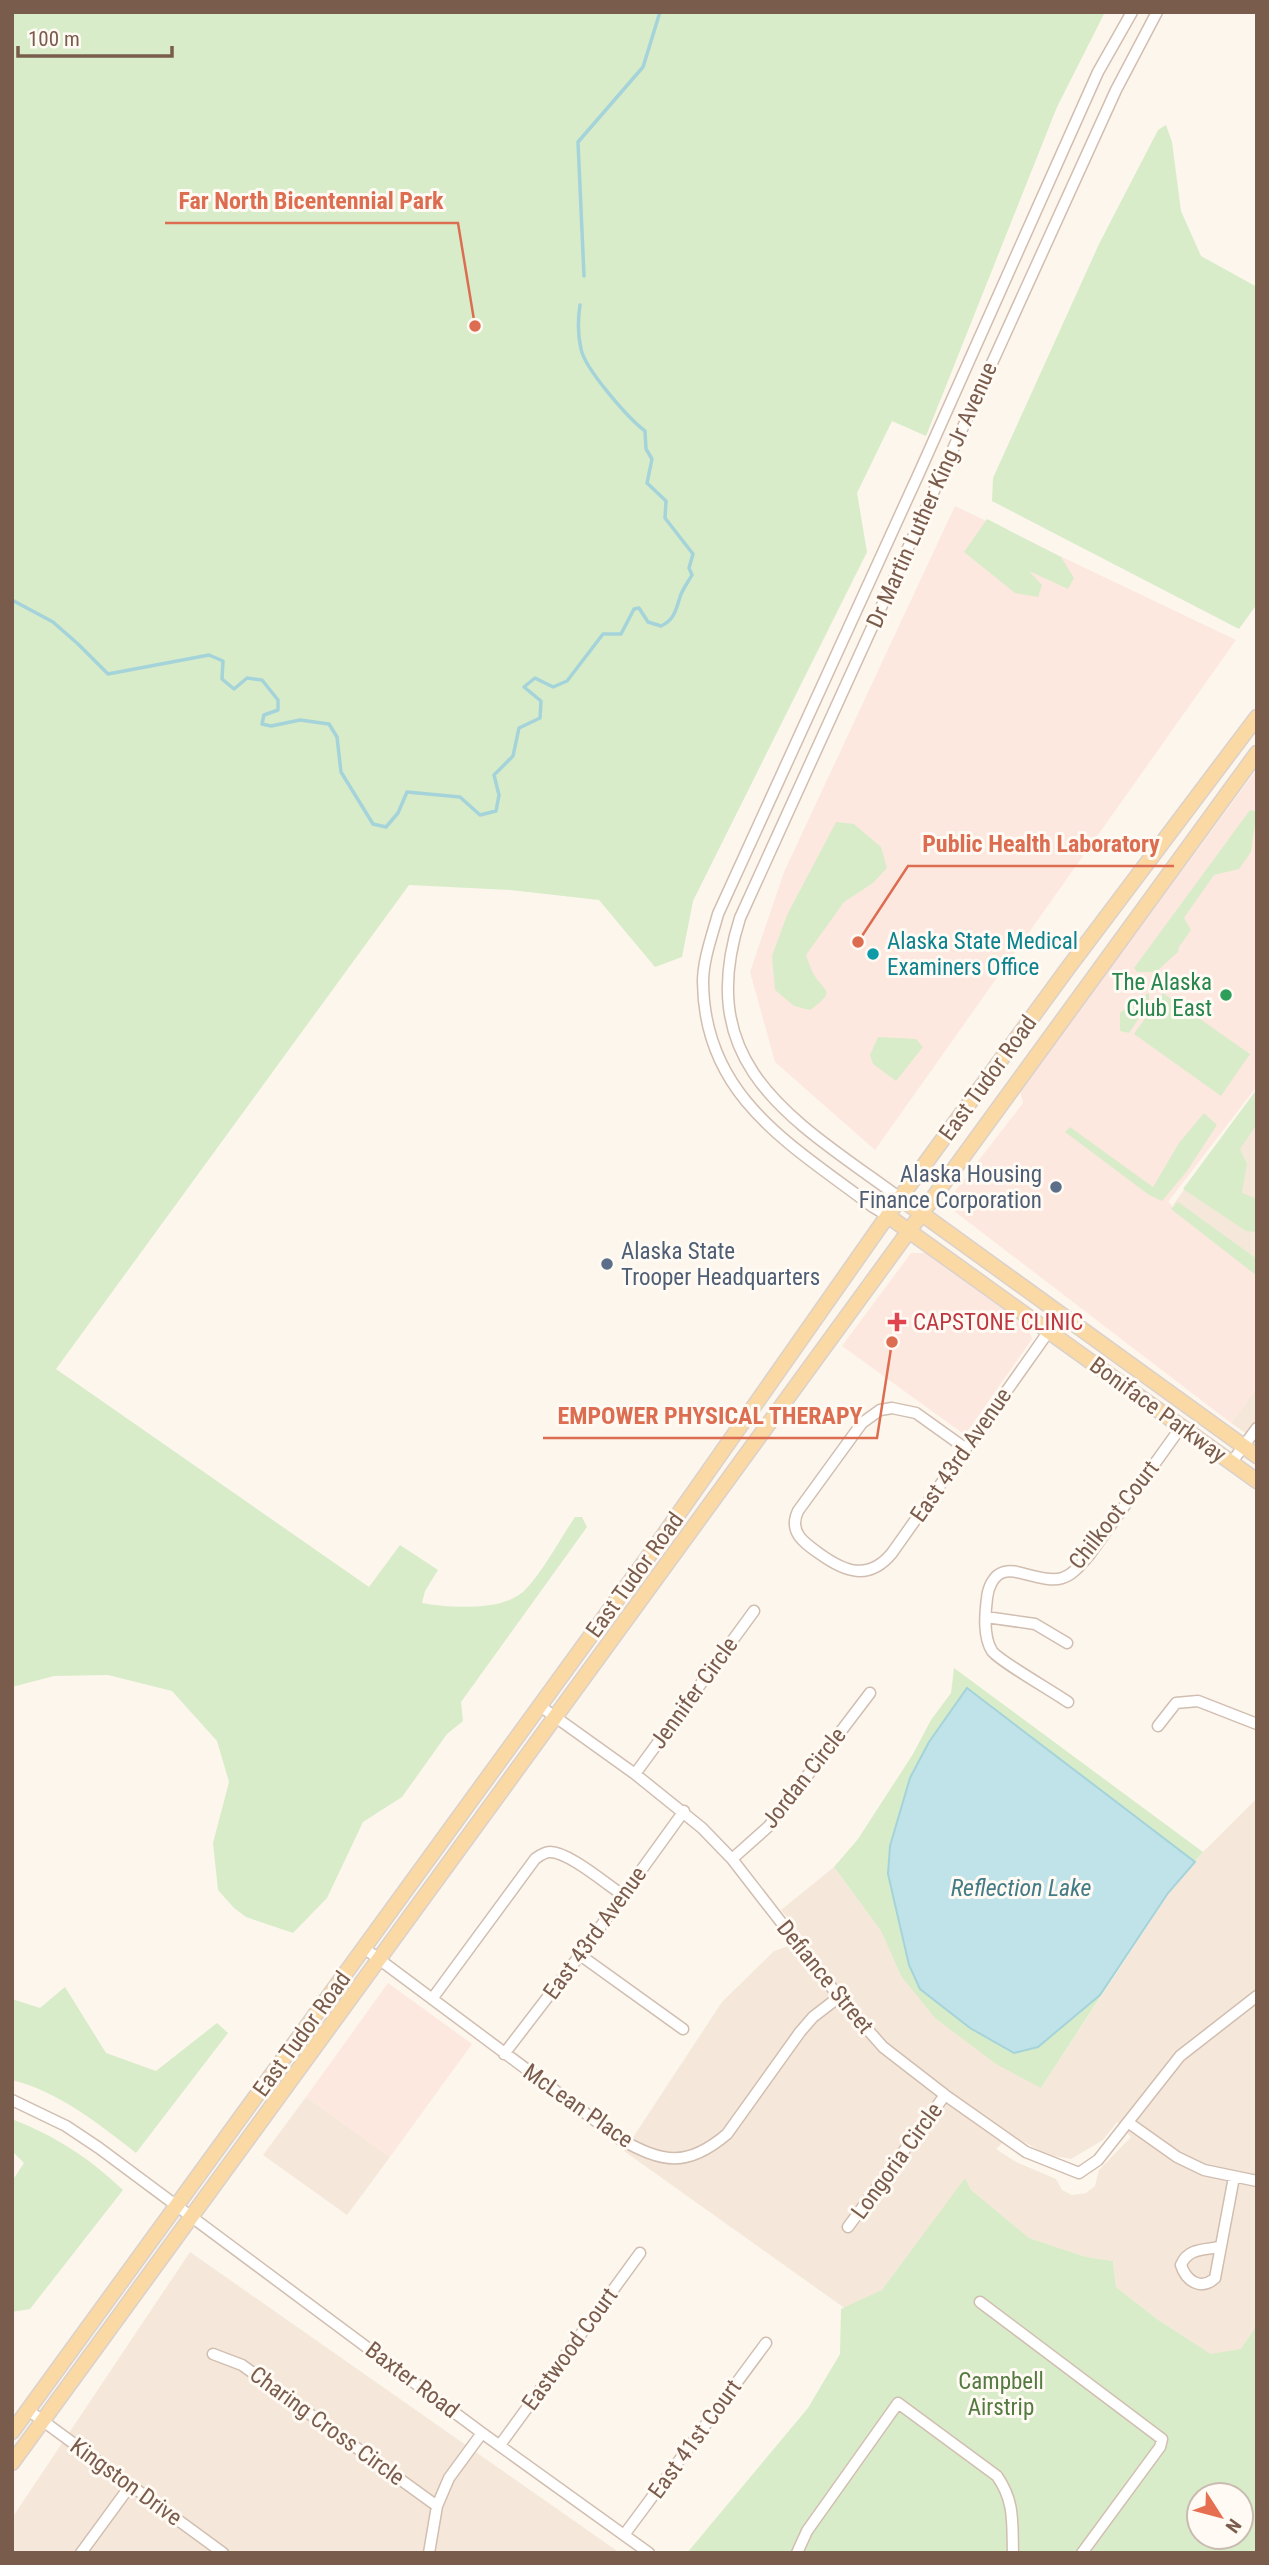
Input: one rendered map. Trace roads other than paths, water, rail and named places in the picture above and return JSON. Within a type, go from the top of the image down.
[{"type":"main road","name":"East Tudor Road","points":[[12,2432],[656,1546],[900,1198],[1068,968],[1255,721]]},
{"type":"main road","name":"East Tudor Road","points":[[12,2463],[1257,753]]},
{"type":"main road","name":"Boniface Parkway","points":[[900,1198],[1257,1456]]},
{"type":"main road","name":"Boniface Parkway","points":[[888,1216],[1257,1481]]},
{"type":"street","name":"Dr Martin Luther King Jr Avenue","points":[[888,1216],[773,1131],[742,1099],[718,1058],[707,1018],[703,981],[718,915],[1098,72],[1132,12]]},
{"type":"street","name":"Dr Martin Luther King Jr Avenue","points":[[900,1198],[802,1124],[767,1092],[748,1066],[732,1027],[726,984],[730,950],[740,918],[1110,102],[1157,12]]},
{"type":"street","name":"East 43rd Avenue","points":[[965,1448],[916,1413],[889,1408],[873,1414],[862,1423],[800,1508],[795,1519],[797,1535],[840,1568],[852,1571],[878,1565],[888,1557],[1049,1331]]},
{"type":"street","name":"Chilkoot Court","points":[[1068,1702],[994,1654],[987,1637],[986,1617],[988,1593],[993,1580],[999,1574],[1013,1572],[1055,1580],[1077,1569],[1181,1427]]},
{"type":"street","points":[[1231,1463],[1257,1428]]},
{"type":"street","name":"Jennifer Circle","points":[[635,1774],[754,1611]]},
{"type":"street","points":[[986,1617],[1035,1624],[1067,1643]]},
{"type":"street","name":"Jordan Circle","points":[[732,1859],[769,1826],[870,1693]]},
{"type":"street","points":[[1158,1727],[1176,1703],[1198,1701],[1257,1724]]},
{"type":"street","name":"Defiance Street","points":[[540,1706],[684,1811],[732,1859],[839,1997],[883,2047],[945,2095],[1026,2152],[1079,2173],[1098,2160],[1129,2123]]},
{"type":"street","name":"East 43rd Avenue","points":[[504,2054],[580,1955],[684,1811]]},
{"type":"street","points":[[432,1999],[511,1890],[542,1854],[551,1852],[568,1859],[623,1895]]},
{"type":"street","name":"McLean Place","points":[[364,1948],[620,2139],[648,2154],[671,2159],[694,2155],[711,2147],[727,2134],[800,2032],[813,2017],[839,1997]]},
{"type":"street","points":[[580,1955],[682,2029]]},
{"type":"street","points":[[1257,1996],[1180,2056],[1129,2123],[1177,2157],[1204,2171],[1257,2181]]},
{"type":"street","name":"Longoria Circle","points":[[848,2227],[945,2095]]},
{"type":"street","name":"Baxter Road","points":[[12,2100],[66,2126],[649,2553]]},
{"type":"street","points":[[1220,2247],[1234,2177]]},
{"type":"street","name":"Eastwood Court","points":[[500,2445],[640,2253]]},
{"type":"street","points":[[980,2301],[1162,2440],[1160,2447],[1083,2553]]},
{"type":"street","name":"East 41st Court","points":[[624,2535],[766,2343]]},
{"type":"street","name":"Charing Cross Circle","points":[[213,2354],[242,2365],[437,2505]]},
{"type":"street","points":[[797,2553],[807,2531],[898,2403],[997,2476],[1012,2502],[1013,2553]]},
{"type":"street","name":"Kingston Drive","points":[[28,2410],[223,2553]]},
{"type":"street","points":[[429,2553],[437,2505],[449,2478],[482,2433]]},
{"type":"street","points":[[81,2553],[130,2486]]},
{"type":"water","name":"Reflection Lake","points":[[967,1688],[1195,1862],[1168,1893],[1100,1995],[1038,2047],[1014,2053],[970,2028],[920,1989],[909,1965],[888,1874],[890,1846],[910,1778],[929,1742]]},
{"type":"waterway","points":[[584,276],[578,142],[643,67],[660,12]]},
{"type":"waterway","points":[[12,600],[53,622],[108,674],[209,655],[223,661],[222,679],[234,689],[247,678],[262,680],[278,700],[278,710],[264,715],[262,724],[271,726],[300,720],[329,724],[337,737],[341,772],[373,824],[386,827],[398,813],[407,792],[460,797],[480,815],[496,811],[499,795],[494,775],[513,756],[519,728],[540,718],[541,701],[524,687],[535,678],[553,687],[567,681],[603,634],[621,634],[634,609],[639,608],[648,622],[661,626],[665,624],[674,614],[692,575],[689,568],[693,554],[665,518],[666,501],[647,483],[652,459],[646,449],[645,431],[608,393],[584,358],[579,333],[580,305]]},
{"type":"place","name":"Far North Bicentennial Park","points":[[475,326]]},
{"type":"place","name":"Public Health Laboratory","points":[[858,942]]},
{"type":"place","name":"Alaska State Medical Examiners Office","points":[[873,954]]},
{"type":"place","name":"The Alaska Club East","points":[[1226,995]]},
{"type":"place","name":"Alaska Housing Finance Corporation","points":[[1056,1187]]},
{"type":"place","name":"Alaska State Trooper Headquarters","points":[[607,1264]]},
{"type":"place","name":"CAPSTONE CLINIC","points":[[897,1322]]},
{"type":"place","name":"EMPOWER PHYSICAL THERAPY","points":[[892,1342]]},
{"type":"park label","name":"Campbell Airstrip","points":[[1001,2394]]}]
